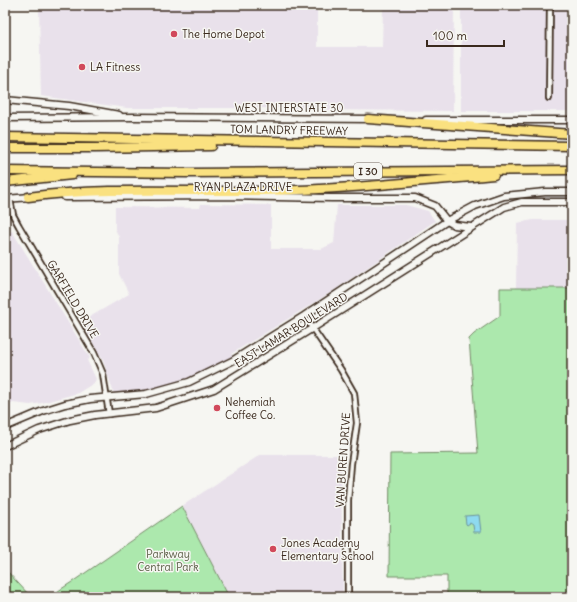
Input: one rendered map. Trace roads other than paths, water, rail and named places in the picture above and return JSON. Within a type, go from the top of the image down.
[{"type":"highway","points":[[368,119],[572,134]]},
{"type":"highway","name":"TOM LANDRY FREEWAY","points":[[5,137],[572,146]]},
{"type":"highway","points":[[5,148],[212,146],[241,141]]},
{"type":"highway","points":[[28,197],[65,192],[148,189],[257,191],[315,189],[548,170]]},
{"type":"highway","name":"I 30","points":[[5,171],[187,173],[572,170]]},
{"type":"highway","points":[[5,182],[112,172]]},
{"type":"main road","points":[[5,100],[69,106],[134,117]]},
{"type":"main road","name":"WEST INTERSTATE 30","points":[[5,118],[134,117],[572,120]]},
{"type":"main road","name":"EAST LAMAR BOULEVARD","points":[[5,426],[65,404],[107,397],[146,394],[189,382],[232,361],[304,316],[447,222],[475,206],[504,196],[545,192],[572,192]]},
{"type":"main road","name":"RYAN PLAZA DRIVE","points":[[8,199],[28,197],[228,196],[415,198],[435,206],[447,222]]},
{"type":"main road","name":"EAST LAMAR BOULEVARD","points":[[5,446],[56,424],[80,418],[156,408],[214,389],[504,207],[522,202],[572,202]]},
{"type":"main road","points":[[447,222],[454,225],[470,227]]},
{"type":"street","points":[[549,98],[550,5]]},
{"type":"street","name":"GARFIELD DRIVE","points":[[8,199],[13,215],[19,226],[94,353],[101,368],[109,414]]},
{"type":"street","name":"VAN BUREN DRIVE","points":[[304,316],[341,370],[354,393],[357,423],[350,464],[348,500],[348,597]]},
{"type":"water","points":[[479,515],[481,532],[474,532],[473,525],[470,523],[467,525],[466,524],[465,516]]},
{"type":"place","name":"The Home Depot","points":[[174,34]]},
{"type":"place","name":"LA Fitness","points":[[82,67]]},
{"type":"place","name":"Nehemiah Coffee Co.","points":[[217,408]]},
{"type":"place","name":"Jones Academy Elementary School","points":[[273,549]]},
{"type":"park label","name":"Parkway Central Park","points":[[168,560]]}]
